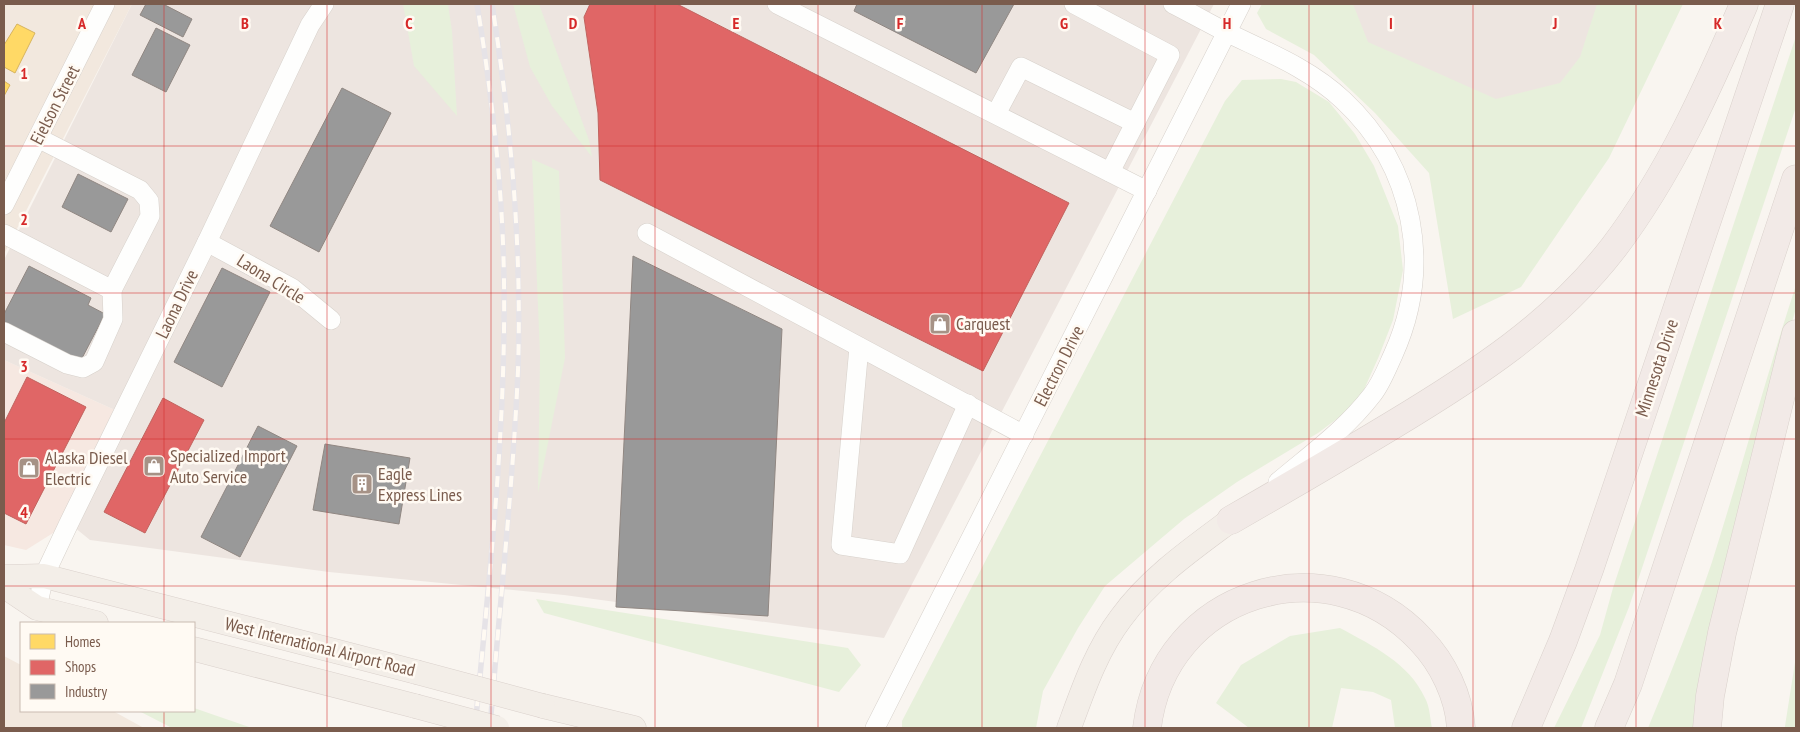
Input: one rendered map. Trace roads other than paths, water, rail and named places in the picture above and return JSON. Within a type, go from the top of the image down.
[{"type":"highway","points":[[1231,520],[1434,400],[1503,355],[1551,315],[1613,248],[1644,206],[1690,123],[1744,4]]},
{"type":"highway","name":"Minnesota Drive","points":[[1526,728],[1563,641],[1589,570],[1780,4]]},
{"type":"highway","points":[[1614,723],[1661,588],[1796,179]]},
{"type":"highway","points":[[1707,728],[1710,696],[1722,633],[1796,334]]},
{"type":"highway","points":[[1147,728],[1149,711],[1159,682],[1173,656],[1194,631],[1224,609],[1249,596],[1279,589],[1305,586],[1336,590],[1363,598],[1388,611],[1410,628],[1428,647],[1442,666],[1452,688],[1461,728]]},
{"type":"main road","points":[[1069,728],[1096,659],[1121,618],[1139,596],[1171,566],[1231,520]]},
{"type":"main road","name":"West International Airport Road","points":[[4,577],[44,576],[634,728]]},
{"type":"main road","points":[[4,586],[37,608],[92,622]]},
{"type":"main road","name":"West International Airport Road","points":[[195,649],[497,728]]},
{"type":"street","name":"Eielson Street","points":[[4,206],[106,4]]},
{"type":"street","name":"Laona Drive","points":[[37,608],[44,576],[208,242],[310,25],[324,4]]},
{"type":"street","points":[[777,4],[1147,191]]},
{"type":"street","points":[[1074,4],[1101,10],[1170,55],[1110,172]]},
{"type":"street","points":[[1173,4],[1308,72],[1343,99],[1366,124],[1398,178],[1414,243],[1414,275],[1411,304],[1402,336],[1373,393],[1338,433],[1231,520]]},
{"type":"street","name":"Electron Drive","points":[[875,728],[1241,4]]},
{"type":"street","points":[[996,114],[1021,67],[1135,123]]},
{"type":"street","points":[[4,332],[67,364],[83,368],[94,362],[114,318],[112,290],[150,216],[149,201],[140,190],[38,138]]},
{"type":"street","points":[[647,233],[1024,435]]},
{"type":"street","points":[[4,234],[112,290]]},
{"type":"street","name":"Laona Circle","points":[[208,242],[292,288],[331,320]]},
{"type":"street","points":[[859,346],[840,545],[900,554],[968,404]]},
{"type":"railway","points":[[475,728],[496,505],[504,338],[503,247],[499,178],[492,108],[477,4]]},
{"type":"railway","points":[[490,728],[513,459],[519,324],[514,186],[505,95],[492,4]]},
{"type":"place","name":"Carquest","points":[[940,324]]},
{"type":"place","name":"Specialized Import Auto Service","points":[[154,466]]},
{"type":"place","name":"Alaska Diesel Electric","points":[[29,468]]},
{"type":"place","name":"Eagle Express Lines","points":[[362,484]]}]
